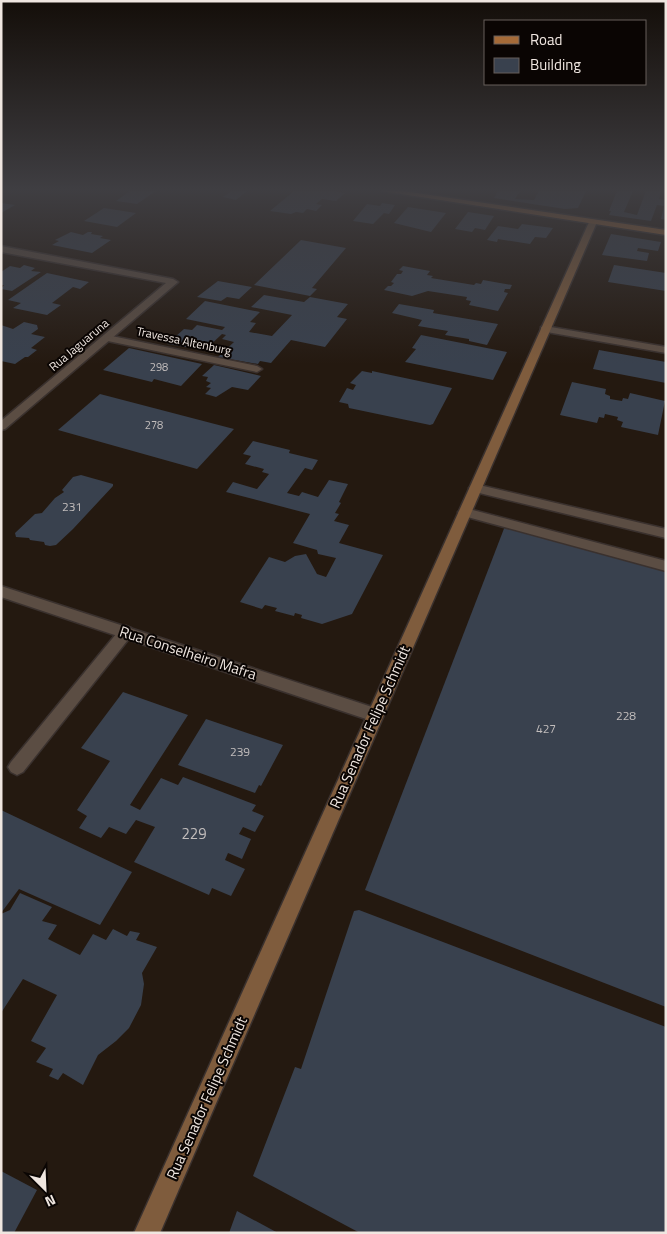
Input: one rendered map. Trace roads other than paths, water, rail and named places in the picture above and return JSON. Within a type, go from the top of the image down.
[{"type":"main road","name":"Rua Senador Felipe Schmidt","points":[[147,1233],[581,249]]},
{"type":"street","name":"Rua Jaguaruna","points":[[1,249],[172,282],[1,427]]},
{"type":"street","points":[[545,329],[666,350]]},
{"type":"street","name":"Travessa Altenburg","points":[[107,338],[257,369]]},
{"type":"street","points":[[475,488],[666,534]]},
{"type":"street","points":[[465,512],[666,566]]},
{"type":"street","name":"Rua Conselheiro Mafra","points":[[1,591],[375,715]]},
{"type":"street","points":[[17,767],[126,632]]}]
